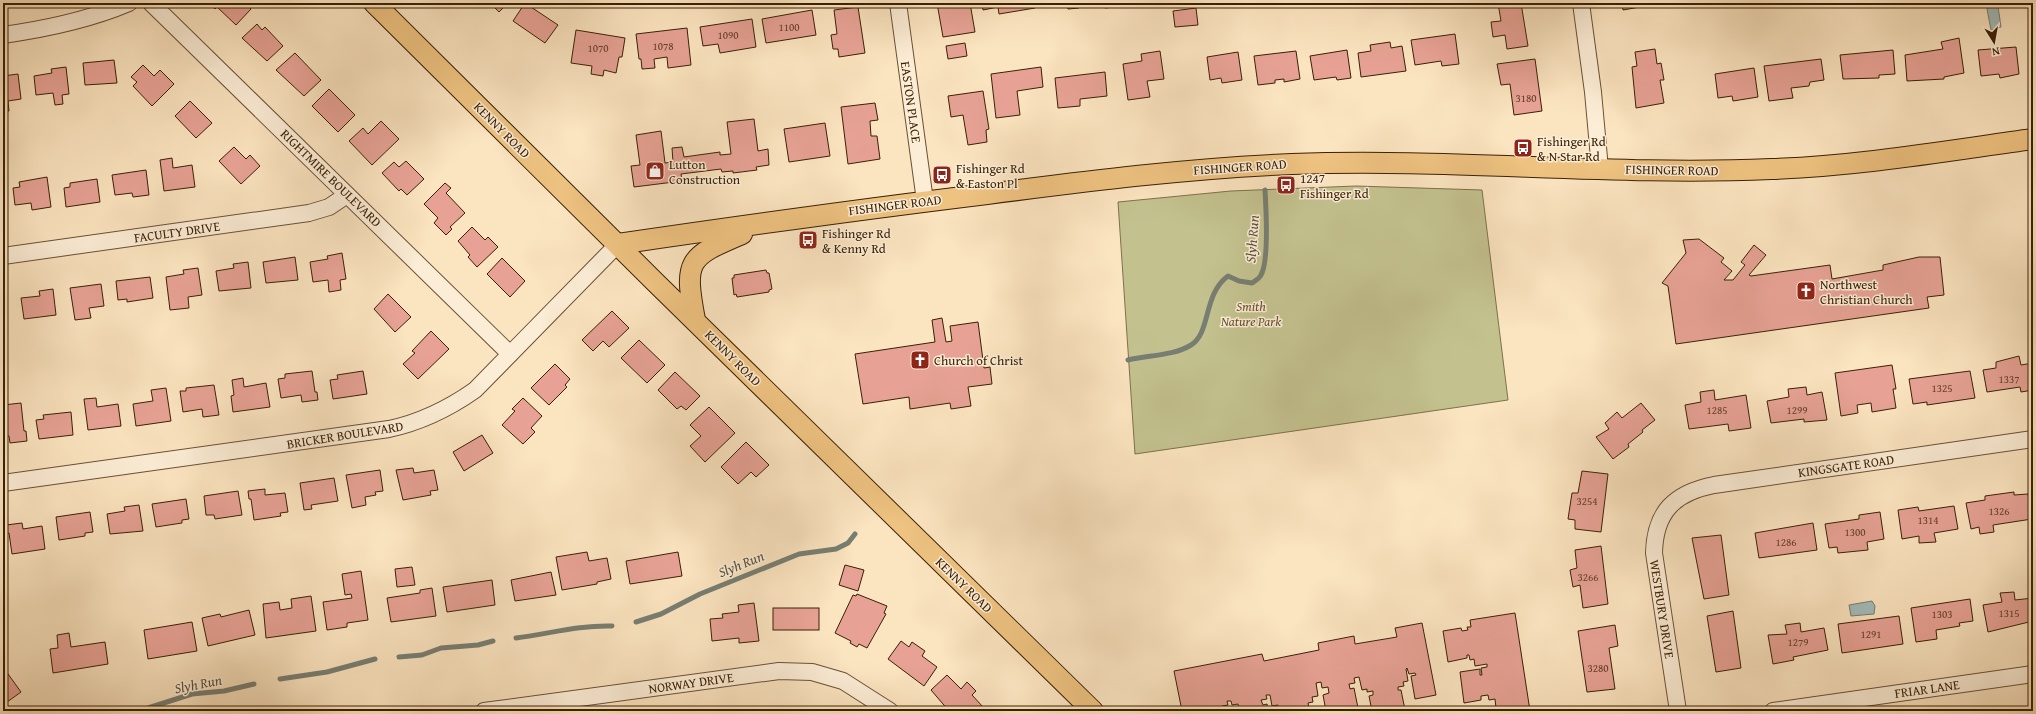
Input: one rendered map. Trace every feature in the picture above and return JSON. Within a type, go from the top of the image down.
[{"type":"main road","name":"KENNY ROAD","points":[[374,3],[1093,711]]},
{"type":"main road","name":"FISHINGER ROAD","points":[[618,244],[925,201],[1115,177],[1216,168],[1295,164],[1427,164],[1701,171],[1815,166],[1898,159],[2033,138]]},
{"type":"main road","points":[[695,320],[689,279],[690,270],[698,256],[709,247],[768,222]]},
{"type":"street","points":[[3,35],[32,31],[82,19],[129,3]]},
{"type":"street","name":"RIGHTMIRE BOULEVARD","points":[[151,3],[510,354]]},
{"type":"street","name":"EASTON PLACE","points":[[898,3],[925,201]]},
{"type":"street","points":[[1581,3],[1593,92],[1600,169]]},
{"type":"street","name":"FACULTY DRIVE","points":[[3,256],[309,213],[329,207],[347,194]]},
{"type":"street","name":"BRICKER BOULEVARD","points":[[3,483],[389,429],[412,424],[445,410],[475,390],[618,244]]},
{"type":"street","name":"KINGSGATE ROAD","points":[[1666,510],[1687,492],[1706,486],[2033,439]]},
{"type":"street","name":"WESTBURY DRIVE","points":[[1666,510],[1659,520],[1656,530],[1654,553],[1678,711]]},
{"type":"street","name":"NORWAY DRIVE","points":[[484,711],[779,671],[812,672],[843,681],[890,711]]},
{"type":"street","name":"FRIAR LANE","points":[[1773,711],[2033,674]]},
{"type":"green space","name":"Smith Nature Park","points":[[1356,186],[1482,190],[1508,400],[1135,454],[1118,202],[1231,191]]},
{"type":"water","points":[[1998,6],[2001,27],[1991,30],[1987,9],[1988,7]]},
{"type":"water","points":[[1872,601],[1875,606],[1874,614],[1851,616],[1849,605]]},
{"type":"building","points":[[210,3],[245,3],[251,9],[236,25],[217,7],[215,9]]},
{"type":"building","points":[[490,3],[508,3],[499,12]]},
{"type":"building","points":[[525,3],[558,25],[545,43],[513,21]]},
{"type":"building","points":[[937,3],[970,3],[975,32],[943,37]]},
{"type":"building","points":[[982,3],[1034,3],[1035,8],[999,14],[998,7],[983,10]]},
{"type":"building","points":[[1066,3],[1078,3],[1079,8],[1068,9]]},
{"type":"building","points":[[1105,3],[1123,3],[1123,6],[1105,8]]},
{"type":"building","points":[[1136,3],[1151,3],[1151,4],[1136,6]]},
{"type":"building","points":[[1498,3],[1521,3],[1528,46],[1507,49],[1505,35],[1493,37],[1491,22],[1501,21]]},
{"type":"building","points":[[1622,3],[1651,3],[1651,5],[1623,10]]},
{"type":"building","points":[[858,7],[865,53],[839,57],[838,49],[833,49],[831,35],[837,34],[834,10]]},
{"type":"building","points":[[1196,8],[1198,25],[1175,27],[1173,11]]},
{"type":"building","points":[[812,10],[816,35],[766,43],[762,19]]},
{"type":"building","points":[[752,19],[756,47],[720,53],[718,44],[703,46],[700,27]]},
{"type":"building","points":[[257,24],[262,30],[265,27],[283,46],[267,61],[242,38]]},
{"type":"building","points":[[687,28],[691,65],[668,68],[667,57],[654,59],[655,68],[642,69],[641,59],[639,59],[636,34]]},
{"type":"building","points":[[576,30],[625,38],[622,57],[619,57],[616,73],[604,70],[603,76],[591,74],[592,66],[571,63]]},
{"type":"building","points":[[1455,34],[1459,64],[1442,66],[1441,61],[1415,65],[1411,40]]},
{"type":"building","points":[[1959,38],[1964,73],[1944,77],[1944,79],[1907,81],[1905,55],[1943,49],[1941,42]]},
{"type":"building","points":[[1390,42],[1391,48],[1402,46],[1406,71],[1361,77],[1358,53],[1371,51],[1370,45]]},
{"type":"building","points":[[965,43],[967,56],[948,59],[946,46]]},
{"type":"building","points":[[2016,47],[2019,74],[2000,78],[1999,74],[1981,76],[1978,50]]},
{"type":"building","points":[[1655,49],[1657,64],[1661,63],[1664,80],[1660,80],[1664,103],[1636,108],[1632,67],[1637,66],[1635,52]]},
{"type":"building","points":[[1347,50],[1351,78],[1337,80],[1336,77],[1314,80],[1310,56]]},
{"type":"building","points":[[1893,50],[1895,74],[1879,75],[1879,78],[1843,79],[1840,55]]},
{"type":"building","points":[[1160,51],[1164,79],[1147,81],[1150,97],[1128,100],[1123,64],[1142,61],[1141,54]]},
{"type":"building","points":[[1296,51],[1300,79],[1284,82],[1284,79],[1275,80],[1275,83],[1258,85],[1254,56]]},
{"type":"building","points":[[1238,52],[1242,80],[1222,83],[1221,78],[1210,80],[1207,57]]},
{"type":"building","points":[[295,53],[321,80],[304,96],[276,70]]},
{"type":"building","points":[[1535,59],[1542,111],[1514,115],[1510,84],[1501,85],[1497,64]]},
{"type":"building","points":[[1821,59],[1824,80],[1810,82],[1809,86],[1791,88],[1793,98],[1769,101],[1764,66]]},
{"type":"building","points":[[114,60],[117,83],[85,85],[83,63]]},
{"type":"building","points":[[143,65],[154,76],[160,70],[174,84],[152,106],[133,86],[137,82],[131,77]]},
{"type":"building","points":[[66,67],[69,94],[62,95],[63,104],[55,105],[53,93],[36,95],[34,76],[52,73],[51,69]]},
{"type":"building","points":[[1041,67],[1043,87],[1017,91],[1020,115],[996,118],[991,74]]},
{"type":"building","points":[[1754,68],[1758,97],[1733,101],[1732,96],[1718,98],[1715,74]]},
{"type":"building","points":[[1105,72],[1107,96],[1080,99],[1080,106],[1058,108],[1055,78]]},
{"type":"building","points":[[18,74],[21,99],[8,101],[9,111],[3,111],[3,76]]},
{"type":"building","points":[[329,89],[355,115],[338,132],[312,106]]},
{"type":"building","points":[[983,91],[989,129],[986,130],[987,142],[968,145],[963,115],[951,117],[948,96]]},
{"type":"building","points":[[190,101],[212,123],[196,138],[175,116]]},
{"type":"building","points":[[875,103],[878,120],[870,121],[871,136],[877,136],[880,159],[848,164],[841,107]]},
{"type":"building","points":[[754,119],[758,151],[768,149],[769,165],[756,167],[757,170],[733,173],[733,171],[722,172],[721,169],[681,174],[682,181],[634,187],[631,166],[640,165],[636,135],[661,131],[665,163],[673,162],[672,148],[682,147],[684,157],[720,152],[720,155],[731,154],[727,122]]},
{"type":"building","points":[[381,121],[399,139],[372,165],[349,141],[363,128],[368,134]]},
{"type":"building","points":[[825,123],[830,156],[789,162],[784,129]]},
{"type":"building","points":[[234,147],[246,159],[250,155],[260,166],[241,184],[219,161]]},
{"type":"building","points":[[172,158],[173,168],[192,165],[195,187],[164,191],[160,160]]},
{"type":"building","points":[[406,161],[424,179],[407,195],[401,189],[399,191],[382,173],[394,162],[399,167]]},
{"type":"building","points":[[146,170],[149,195],[133,197],[132,193],[115,195],[112,175]]},
{"type":"building","points":[[47,177],[51,207],[32,210],[31,203],[15,205],[13,188],[20,187],[19,182]]},
{"type":"building","points":[[97,179],[100,202],[66,207],[64,188],[70,187],[70,183]]},
{"type":"building","points":[[445,183],[451,188],[446,193],[465,213],[450,227],[452,229],[446,235],[434,223],[438,218],[424,204]]},
{"type":"building","points":[[472,227],[485,240],[488,237],[498,247],[477,267],[468,257],[470,255],[458,241]]},
{"type":"building","name":"Northwest Christian Church","points":[[1699,239],[1724,258],[1721,262],[1732,271],[1724,280],[1733,280],[1745,265],[1741,262],[1754,245],[1766,255],[1749,275],[1751,276],[1830,265],[1832,279],[1883,270],[1883,265],[1919,257],[1940,257],[1944,295],[1927,297],[1929,308],[1676,344],[1668,286],[1662,283],[1686,253],[1683,240]]},
{"type":"building","points":[[342,253],[346,279],[340,280],[341,290],[329,292],[328,280],[313,282],[310,262],[328,259],[327,256]]},
{"type":"building","points":[[295,257],[298,280],[266,283],[263,262]]},
{"type":"building","points":[[502,258],[525,281],[510,297],[487,274]]},
{"type":"building","points":[[248,262],[251,288],[219,291],[216,271],[234,268],[233,264]]},
{"type":"building","points":[[198,268],[202,295],[188,297],[189,308],[170,310],[166,277],[184,274],[183,270]]},
{"type":"building","points":[[766,270],[767,273],[769,273],[772,289],[769,290],[769,292],[737,297],[736,294],[734,295],[732,278],[734,278],[734,275]]},
{"type":"building","points":[[150,277],[153,298],[127,302],[127,299],[118,300],[116,281]]},
{"type":"building","points":[[101,284],[104,306],[89,308],[91,318],[75,320],[70,288]]},
{"type":"building","points":[[53,289],[56,315],[24,319],[21,298],[40,296],[39,291]]},
{"type":"building","points":[[388,294],[411,317],[395,332],[374,309]]},
{"type":"building","points":[[3,297],[7,319],[3,320]]},
{"type":"building","points":[[612,311],[629,328],[609,347],[603,341],[593,351],[582,340]]},
{"type":"building","name":"Church of Christ","points":[[942,318],[946,342],[952,341],[950,326],[978,322],[984,368],[990,367],[992,384],[968,387],[971,406],[951,409],[950,403],[910,409],[909,397],[863,404],[855,354],[935,342],[932,320]]},
{"type":"building","points":[[431,331],[449,349],[418,379],[403,364],[415,353],[412,351]]},
{"type":"building","points":[[639,340],[665,365],[647,383],[621,358]]},
{"type":"building","points":[[2019,356],[2021,365],[2033,363],[2033,390],[2021,392],[2020,387],[1987,392],[1983,370],[1996,368],[1996,362]]},
{"type":"building","points":[[555,364],[570,379],[565,385],[567,387],[549,405],[531,388]]},
{"type":"building","points":[[1892,365],[1896,389],[1893,389],[1896,408],[1872,412],[1871,403],[1857,405],[1858,413],[1841,416],[1835,373]]},
{"type":"building","points":[[312,371],[315,392],[317,392],[318,400],[302,402],[301,395],[281,398],[278,379],[285,378],[285,374]]},
{"type":"building","points":[[363,371],[367,394],[333,399],[330,380],[338,379],[337,375]]},
{"type":"building","points":[[1970,371],[1975,398],[1927,405],[1927,402],[1913,404],[1909,379]]},
{"type":"building","points":[[675,372],[700,396],[686,410],[681,406],[677,409],[658,390]]},
{"type":"building","points":[[243,378],[244,387],[266,383],[270,407],[233,412],[231,396],[234,395],[232,380]]},
{"type":"building","points":[[214,385],[219,415],[203,417],[202,409],[183,412],[180,391],[186,391],[186,388]]},
{"type":"building","points":[[1806,387],[1807,395],[1822,392],[1827,420],[1804,422],[1804,419],[1771,423],[1767,401],[1789,397],[1788,389]]},
{"type":"building","points":[[166,388],[171,421],[136,426],[133,404],[153,401],[151,390]]},
{"type":"building","points":[[1714,390],[1715,400],[1746,395],[1751,428],[1729,431],[1728,424],[1689,429],[1685,405],[1701,402],[1700,392]]},
{"type":"building","points":[[96,398],[97,407],[118,404],[121,426],[88,430],[84,399]]},
{"type":"building","points":[[523,398],[542,416],[531,428],[535,432],[523,444],[502,425],[515,411],[512,409]]},
{"type":"building","points":[[21,403],[24,431],[26,431],[27,441],[10,443],[9,436],[3,437],[3,405]]},
{"type":"building","points":[[1641,403],[1655,420],[1628,444],[1629,447],[1613,459],[1596,437],[1609,429],[1605,423],[1617,412],[1622,418]]},
{"type":"building","points":[[709,407],[735,433],[705,462],[690,446],[701,436],[690,425]]},
{"type":"building","points":[[71,412],[73,435],[39,439],[36,420],[44,419],[43,415]]},
{"type":"building","points":[[482,435],[493,453],[464,471],[453,452]]},
{"type":"building","points":[[746,442],[769,465],[756,477],[751,472],[738,484],[721,467]]},
{"type":"building","points":[[413,468],[414,473],[434,470],[438,490],[430,491],[431,495],[403,500],[396,470]]},
{"type":"building","points":[[380,470],[383,491],[375,492],[376,495],[365,497],[366,505],[352,508],[346,475]]},
{"type":"building","points":[[1582,471],[1608,474],[1601,532],[1575,529],[1575,520],[1568,519],[1572,493],[1578,493]]},
{"type":"building","points":[[334,478],[338,501],[311,505],[312,509],[304,510],[300,483]]},
{"type":"building","points":[[265,489],[265,495],[285,493],[288,512],[280,513],[281,516],[254,520],[251,499],[249,499],[248,491]]},
{"type":"building","points":[[238,491],[242,515],[215,519],[214,515],[206,515],[204,496]]},
{"type":"building","points":[[2014,492],[2014,495],[2028,494],[2032,519],[1993,525],[1994,532],[1980,534],[1979,527],[1971,529],[1966,503],[1985,500],[1985,496]]},
{"type":"building","points":[[186,499],[189,519],[182,520],[182,523],[156,527],[152,504]]},
{"type":"building","points":[[139,505],[143,531],[110,534],[107,514],[125,511],[124,507]]},
{"type":"building","points":[[1954,506],[1958,529],[1934,533],[1936,542],[1919,543],[1919,536],[1902,539],[1898,510],[1918,507],[1919,511]]},
{"type":"building","points":[[90,512],[93,532],[85,533],[85,536],[59,540],[56,517]]},
{"type":"building","points":[[1880,512],[1884,539],[1867,542],[1868,550],[1838,553],[1837,547],[1829,548],[1825,524],[1859,519],[1859,515]]},
{"type":"building","points":[[22,523],[23,529],[42,526],[45,549],[12,554],[9,533],[7,533],[6,525]]},
{"type":"building","points":[[1813,523],[1817,550],[1759,558],[1755,533]]},
{"type":"building","points":[[1721,535],[1729,595],[1704,599],[1692,538]]},
{"type":"building","points":[[1601,546],[1608,604],[1583,608],[1580,585],[1573,587],[1570,570],[1577,568],[1575,550]]},
{"type":"building","points":[[587,552],[589,561],[607,558],[611,579],[597,582],[597,584],[562,590],[556,557]]},
{"type":"building","points":[[678,552],[682,576],[630,584],[626,561]]},
{"type":"building","points":[[845,565],[864,570],[858,591],[839,585]]},
{"type":"building","points":[[412,567],[415,585],[397,587],[395,569]]},
{"type":"building","points":[[361,571],[368,620],[347,623],[347,627],[327,630],[323,602],[352,598],[351,594],[345,595],[342,574]]},
{"type":"building","points":[[551,572],[556,595],[515,601],[511,580]]},
{"type":"building","points":[[492,580],[495,605],[447,612],[443,587]]},
{"type":"building","points":[[432,588],[436,616],[391,622],[387,598],[420,593],[420,590]]},
{"type":"building","points":[[2014,592],[2015,600],[2033,598],[2033,621],[1988,632],[1983,605],[2002,602],[2000,593]]},
{"type":"building","points":[[857,594],[887,606],[884,613],[886,614],[867,648],[859,644],[857,647],[850,643],[851,641],[835,633],[853,595],[856,596]]},
{"type":"building","points":[[311,596],[316,631],[266,638],[263,604],[279,602],[280,610],[292,608],[291,599]]},
{"type":"building","points":[[1970,599],[1973,621],[1959,623],[1960,626],[1936,630],[1937,639],[1916,642],[1911,608]]},
{"type":"building","points":[[754,603],[759,641],[739,643],[739,638],[712,641],[710,619],[723,618],[722,614],[739,612],[738,605]]},
{"type":"building","points":[[773,608],[819,608],[819,630],[773,630]]},
{"type":"building","points":[[249,610],[255,635],[208,646],[202,618],[220,614],[221,617]]},
{"type":"building","points":[[1733,611],[1741,668],[1716,672],[1707,616]]},
{"type":"building","points":[[1515,613],[1530,711],[1481,711],[1496,708],[1495,699],[1489,700],[1488,695],[1481,696],[1481,700],[1464,703],[1460,672],[1480,669],[1480,675],[1482,675],[1481,668],[1487,667],[1487,664],[1475,666],[1474,659],[1470,660],[1469,655],[1467,655],[1467,658],[1448,662],[1443,631],[1461,628],[1462,631],[1468,630],[1467,627],[1471,627],[1470,620]]},
{"type":"building","points":[[1899,616],[1903,644],[1842,653],[1838,624]]},
{"type":"building","points":[[192,622],[197,651],[148,659],[144,630]]},
{"type":"building","points":[[1422,623],[1436,695],[1415,699],[1411,676],[1416,675],[1415,673],[1409,674],[1407,668],[1408,681],[1403,682],[1404,686],[1398,687],[1398,690],[1401,690],[1405,710],[1372,711],[1369,696],[1373,695],[1373,691],[1367,692],[1367,689],[1362,690],[1359,677],[1354,678],[1355,683],[1349,684],[1350,689],[1354,688],[1358,708],[1342,711],[1326,711],[1323,695],[1329,693],[1328,687],[1322,688],[1321,682],[1316,683],[1318,696],[1312,697],[1313,702],[1308,703],[1309,708],[1313,707],[1313,711],[1285,711],[1284,708],[1279,709],[1278,705],[1272,706],[1270,695],[1266,695],[1267,699],[1261,700],[1263,705],[1267,704],[1268,711],[1235,711],[1239,709],[1238,704],[1232,705],[1231,701],[1227,701],[1228,705],[1222,706],[1223,709],[1218,711],[1182,711],[1174,671],[1262,654],[1264,661],[1319,650],[1318,643],[1354,636],[1355,644],[1397,637],[1395,628]]},
{"type":"building","points":[[1800,623],[1801,632],[1824,628],[1828,650],[1793,657],[1794,660],[1773,664],[1768,635],[1787,634],[1785,625]]},
{"type":"building","points":[[1615,625],[1618,646],[1609,648],[1615,689],[1587,692],[1578,631]]},
{"type":"building","points":[[69,633],[71,647],[105,642],[108,664],[53,673],[50,649],[58,648],[57,635]]},
{"type":"building","points":[[901,641],[909,647],[912,642],[925,651],[922,656],[937,667],[924,686],[888,659]]},
{"type":"building","points":[[3,667],[21,692],[3,705]]},
{"type":"building","points":[[947,675],[961,689],[967,682],[976,691],[972,695],[983,707],[979,711],[949,711],[931,690]]},
{"type":"building","points":[[1621,707],[1622,711],[1597,711]]},
{"type":"waterway","name":"Slyh Run","points":[[1128,360],[1169,353],[1184,349],[1191,345],[1202,332],[1214,293],[1228,276],[1239,281],[1252,283],[1260,277],[1264,268],[1266,246],[1265,190]]},
{"type":"waterway","name":"Slyh Run","points":[[636,622],[661,614],[700,594],[799,554],[836,549],[848,543],[855,534]]},
{"type":"waterway","name":"Slyh Run","points":[[516,638],[576,628],[612,626]]},
{"type":"waterway","points":[[399,657],[422,655],[441,648],[478,645],[493,641]]},
{"type":"waterway","name":"Slyh Run","points":[[280,679],[327,672],[375,659]]},
{"type":"waterway","name":"Slyh Run","points":[[148,708],[192,694],[224,691],[254,684]]},
{"type":"place","name":"Fishinger Rd & N Star Rd","points":[[1523,148]]},
{"type":"place","name":"Lutton Construction","points":[[655,171]]},
{"type":"place","name":"Fishinger Rd & Easton Pl","points":[[942,175]]},
{"type":"place","name":"1247 Fishinger Rd","points":[[1286,185]]},
{"type":"place","name":"Fishinger Rd & Kenny Rd","points":[[808,240]]},
{"type":"place","name":"Northwest Christian Church","points":[[1806,291]]},
{"type":"place","name":"Church of Christ","points":[[920,360]]}]
